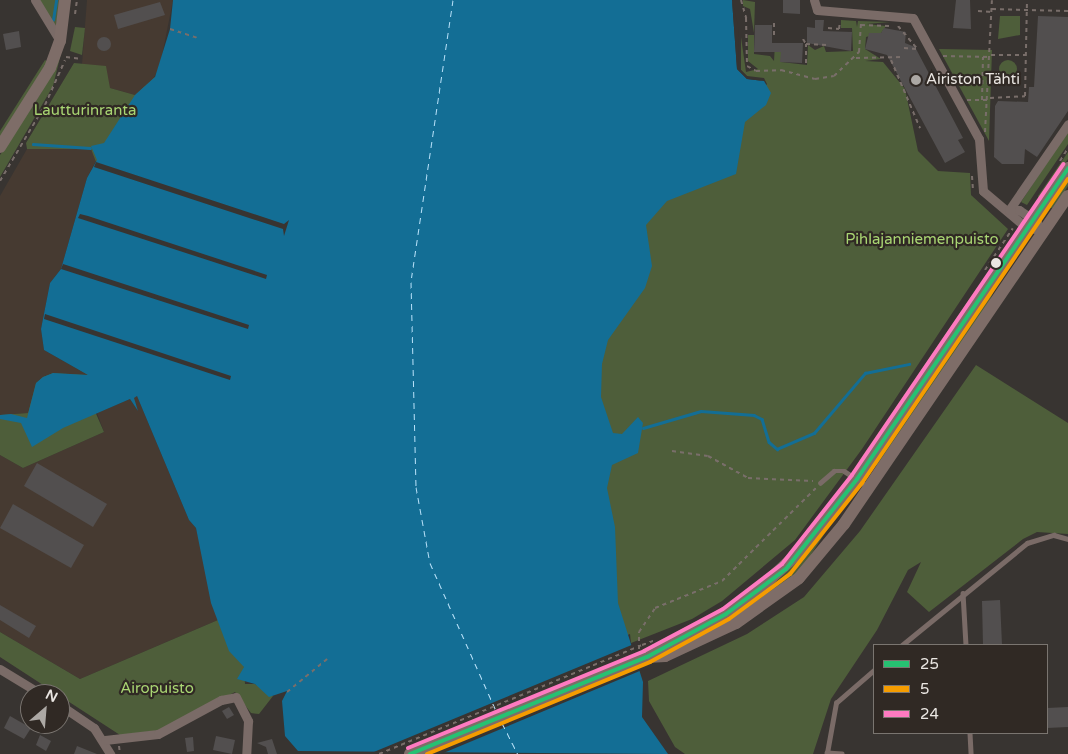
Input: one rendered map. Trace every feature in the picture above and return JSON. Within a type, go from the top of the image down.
[{"type":"main road","points":[[0,147],[50,68],[60,41],[65,0]]},
{"type":"main road","points":[[410,754],[644,653],[761,590],[808,544],[857,479],[1068,168]]},
{"type":"main road","points":[[644,653],[665,656],[719,631],[771,600],[821,553],[870,488],[1068,196]]},
{"type":"street","points":[[35,0],[60,41]]},
{"type":"street","points":[[814,0],[817,10],[913,18],[979,139],[981,187],[1009,210],[1019,210],[1030,223],[1044,230]]},
{"type":"street","points":[[1009,210],[1068,124]]},
{"type":"street","points":[[0,669],[25,684]]},
{"type":"street","points":[[105,740],[158,734],[231,697],[241,703],[248,721],[246,754]]},
{"type":"street","points":[[70,714],[105,740],[110,754]]},
{"type":"lane","points":[[820,483],[834,471],[857,479],[870,488]]},
{"type":"lane","points":[[903,644],[1027,542],[1054,535],[1068,539]]},
{"type":"lane","points":[[963,593],[966,644]]},
{"type":"lane","points":[[842,754],[826,753],[836,703],[873,671]]},
{"type":"lane","points":[[970,734],[971,754]]},
{"type":"path","points":[[741,0],[746,18],[746,66],[751,70],[822,79],[838,73],[856,58],[861,20]]},
{"type":"path","points":[[984,134],[990,99],[992,0]]},
{"type":"path","points":[[965,100],[1025,96],[1027,0]]},
{"type":"path","points":[[978,11],[1068,11]]},
{"type":"path","points":[[834,18],[847,19]]},
{"type":"path","points":[[774,19],[774,35]]},
{"type":"path","points":[[828,28],[839,29],[840,19]]},
{"type":"path","points":[[854,19],[905,23]]},
{"type":"path","points":[[861,25],[902,27],[917,49],[904,48]]},
{"type":"path","points":[[170,29],[198,38]]},
{"type":"path","points":[[803,39],[806,44],[806,63]]},
{"type":"path","points":[[918,42],[922,49]]},
{"type":"path","points":[[806,44],[827,45]]},
{"type":"path","points":[[942,56],[1026,55]]},
{"type":"path","points":[[66,57],[82,59]]},
{"type":"path","points":[[856,58],[891,60],[902,57]]},
{"type":"path","points":[[982,100],[984,57]]},
{"type":"path","points":[[891,60],[920,128]]},
{"type":"path","points":[[972,170],[978,198]]},
{"type":"path","points":[[1007,223],[1013,228]]},
{"type":"path","points":[[672,451],[708,456],[748,478],[820,483]]},
{"type":"path","points":[[644,653],[640,632],[655,608],[722,581],[820,483]]},
{"type":"path","points":[[379,754],[644,653],[659,638]]},
{"type":"path","points":[[288,692],[328,659]]},
{"type":"path","points":[[119,744],[120,754]]},
{"type":"shaded area","points":[[87,0],[173,0],[160,66],[149,87],[135,95],[110,88],[82,64]]},
{"type":"shaded area","points":[[27,149],[91,149],[97,159],[87,178],[61,269],[50,283],[41,329],[44,350],[88,375],[53,373],[43,377],[36,383],[28,413],[0,415],[0,196]]},
{"type":"shaded area","points":[[137,396],[189,520],[196,528],[218,620],[80,679],[0,632],[0,455],[23,468],[104,432],[97,413],[130,399],[138,411],[133,398]]},
{"type":"green space","points":[[38,0],[60,0],[56,26]]},
{"type":"green space","points":[[743,0],[755,2],[754,33],[750,9],[743,6]]},
{"type":"green space","points":[[1000,16],[1020,16],[1020,35],[998,39]]},
{"type":"green space","name":"Pihlajanniemenpuisto","points":[[841,20],[856,21],[857,27],[858,21],[890,22],[866,24],[886,26],[881,33],[866,37],[865,49],[881,59],[865,61],[883,62],[905,89],[918,151],[938,171],[970,173],[971,195],[1008,229],[862,449],[795,540],[722,601],[692,619],[631,643],[630,634],[623,637],[571,356],[609,262],[767,84],[764,78],[747,76],[741,70],[741,37],[746,72],[758,69],[748,61],[748,35],[754,35],[754,54],[770,56],[774,61],[775,43],[783,43],[781,62],[807,65],[808,45],[815,50],[824,46],[826,52],[853,51],[852,28],[841,28]]},
{"type":"green space","points":[[75,27],[85,28],[82,55],[70,51]]},
{"type":"green space","points":[[67,29],[53,86],[0,177],[0,155],[41,93]]},
{"type":"green space","points":[[939,49],[992,50],[989,141]]},
{"type":"green space","points":[[45,60],[48,62],[0,137],[0,131]]},
{"type":"green space","points":[[1008,60],[1014,63],[1017,69],[1014,75],[1008,78],[1002,75],[999,69],[1002,63]]},
{"type":"green space","name":"Lautturinranta","points":[[74,63],[106,66],[110,88],[135,95],[155,77],[159,80],[96,162],[91,149],[27,149],[26,143]]},
{"type":"green space","points":[[1068,131],[1068,144],[1027,205],[1021,202]]},
{"type":"green space","points":[[1068,152],[1068,159],[1038,199],[1038,196]]},
{"type":"green space","points":[[1068,176],[1068,186],[1053,209],[1048,206]]},
{"type":"green space","points":[[999,278],[988,305],[878,465],[872,467]]},
{"type":"green space","points":[[979,285],[977,293],[862,464],[859,461]]},
{"type":"green space","points":[[67,362],[100,369],[94,409],[104,432],[23,468],[0,455],[0,415],[28,413],[36,383],[43,377],[53,373],[88,375]]},
{"type":"green space","points":[[976,365],[1068,423],[1068,534],[1037,532],[1023,539],[929,612],[907,592],[921,562],[908,570],[877,630],[831,699],[813,754],[685,754],[675,747],[649,701],[648,681],[747,634],[804,597],[860,531]]},
{"type":"green space","points":[[825,533],[801,570],[740,616],[737,612],[772,587]]},
{"type":"green space","name":"Airopuisto","points":[[218,620],[242,636],[245,684],[255,684],[273,696],[259,714],[251,713],[235,692],[162,730],[120,735],[70,702],[70,684],[42,684],[0,657],[0,632],[80,679]]},
{"type":"water","points":[[173,0],[732,0],[737,69],[747,79],[764,81],[771,93],[766,105],[745,122],[736,174],[667,201],[646,225],[652,266],[645,288],[608,340],[602,364],[601,397],[613,433],[622,434],[638,417],[643,423],[638,453],[612,465],[607,488],[615,527],[618,603],[643,682],[642,717],[668,754],[298,751],[285,736],[282,701],[287,691],[269,697],[255,684],[237,679],[244,667],[229,651],[211,603],[196,528],[189,520],[137,396],[134,398],[138,411],[130,399],[63,428],[32,447],[21,423],[0,419],[0,415],[11,414],[27,418],[36,383],[43,377],[53,373],[88,375],[44,350],[41,329],[50,283],[61,269],[87,178],[97,160],[91,146],[104,143],[135,95],[155,77],[170,29]]},
{"type":"pier","points":[[732,0],[738,25],[739,68],[748,77],[764,81],[747,79],[737,69]]},
{"type":"pier","points":[[96,162],[284,224],[289,220],[284,236],[283,229],[94,167]]},
{"type":"pier","points":[[80,214],[267,275],[266,279],[78,218]]},
{"type":"pier","points":[[63,264],[249,325],[248,329],[61,269]]},
{"type":"pier","points":[[45,314],[231,376],[230,380],[44,319]]},
{"type":"pier","points":[[634,644],[642,670],[441,754],[369,754]]},
{"type":"building","points":[[783,0],[800,0],[800,14],[783,13]]},
{"type":"building","points":[[956,0],[970,0],[971,29],[953,28]]},
{"type":"building","points":[[160,2],[165,15],[118,29],[114,15]]},
{"type":"building","points":[[1038,16],[1068,17],[1068,111],[1037,157],[1025,149],[1024,164],[1002,164],[994,157],[995,106],[998,101],[1028,102],[1029,87],[1034,87]]},
{"type":"building","points":[[815,20],[824,20],[823,31],[852,32],[851,51],[807,43],[807,27],[815,28]]},
{"type":"building","points":[[755,25],[772,25],[772,43],[803,43],[802,63],[780,62],[781,52],[754,52]]},
{"type":"building","points":[[884,28],[906,32],[905,43],[915,47],[963,138],[958,140],[965,152],[945,163],[887,55],[865,49],[869,33],[881,33]]},
{"type":"building","points":[[19,31],[21,47],[6,50],[3,34]]},
{"type":"building","points":[[104,37],[109,39],[111,44],[109,49],[104,51],[99,49],[97,44],[99,39]]},
{"type":"building","points":[[37,463],[107,504],[93,527],[24,486]]},
{"type":"building","points":[[13,504],[84,545],[71,568],[0,528]]},
{"type":"building","points":[[1000,600],[1002,644],[983,644],[982,601]]},
{"type":"building","points":[[0,605],[36,626],[29,638],[0,620]]},
{"type":"building","points":[[229,707],[234,715],[227,719],[222,711]]},
{"type":"building","points":[[1068,707],[1068,727],[1048,728],[1048,708]]},
{"type":"building","points":[[10,716],[20,722],[20,734],[27,734],[24,739],[4,728]]},
{"type":"building","points":[[40,735],[51,741],[46,751],[36,745]]},
{"type":"building","points":[[216,736],[235,740],[232,754],[213,750]]},
{"type":"building","points":[[193,737],[194,751],[187,752],[185,738]]},
{"type":"building","points":[[272,739],[277,754],[268,754],[266,747],[257,743]]},
{"type":"building","points":[[77,746],[97,754],[74,754]]},
{"type":"waterway","points":[[53,20],[56,0]]},
{"type":"waterway","points":[[33,144],[90,148]]},
{"type":"waterway","points":[[643,428],[701,411],[754,415],[762,419],[769,442],[777,449],[814,433],[865,373],[909,364]]},
{"type":"ferry route","points":[[453,0],[411,282],[416,487],[430,563],[497,713]]},
{"type":"ferry route","points":[[502,723],[518,754]]},
{"type":"transit line","name":"24","points":[[408,748],[644,651],[723,609],[782,564],[852,475],[1063,164]]},
{"type":"transit line","name":"25","points":[[410,754],[647,657],[726,614],[786,569],[857,479],[1068,168]]},
{"type":"transit line","name":"5","points":[[427,754],[650,662],[729,619],[790,574],[862,483],[1068,179]]},
{"type":"place","name":"Airiston Tähti","points":[[916,80]]}]
